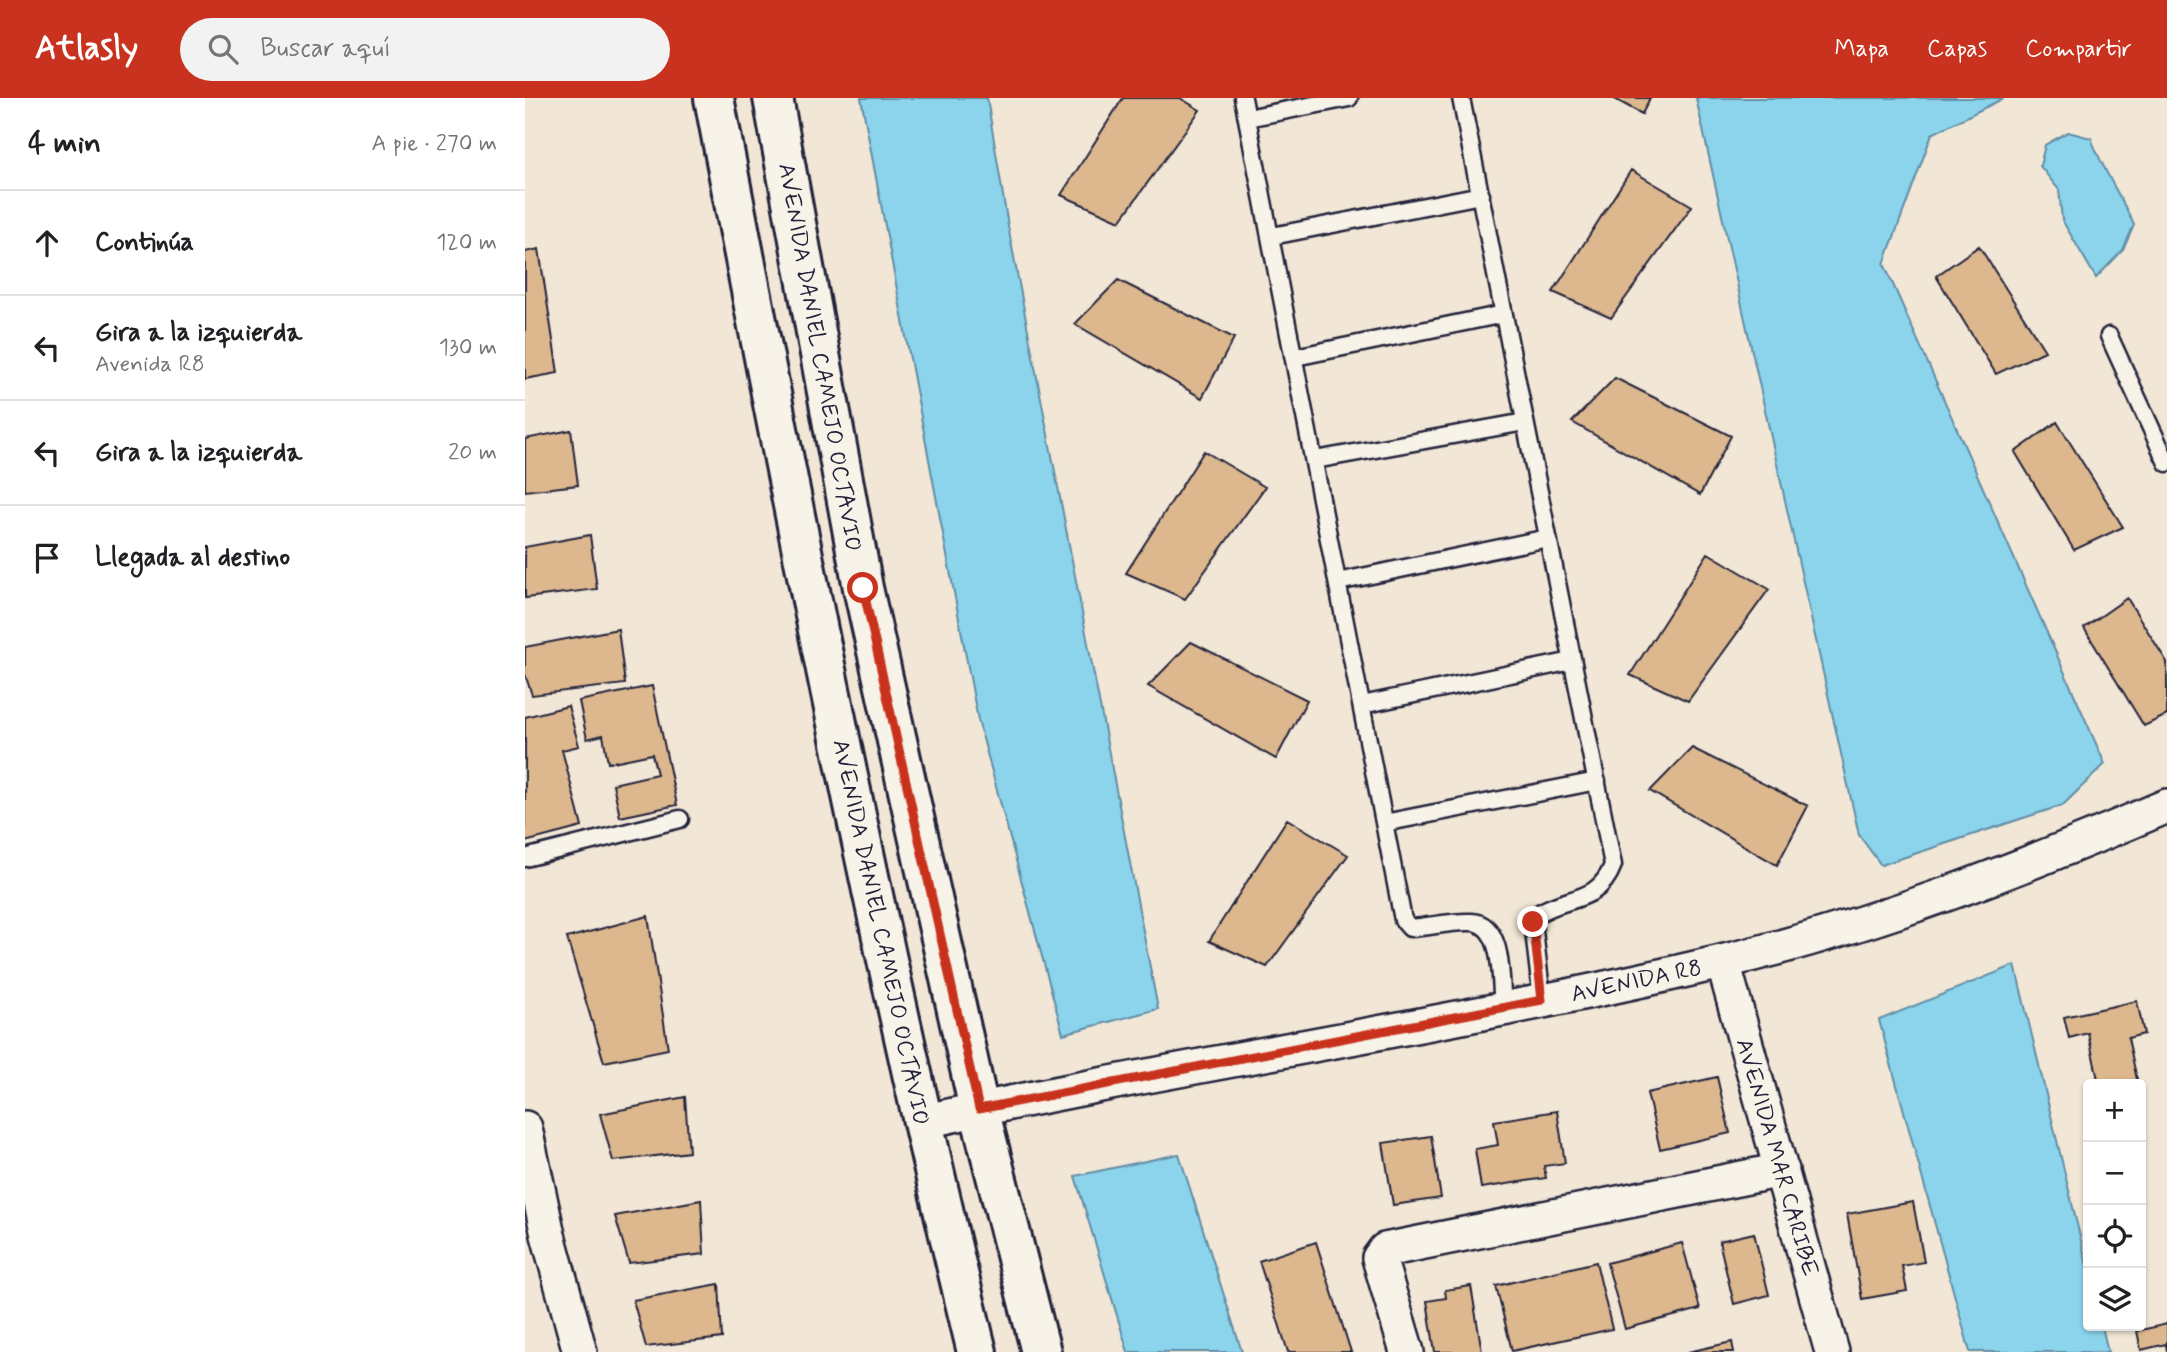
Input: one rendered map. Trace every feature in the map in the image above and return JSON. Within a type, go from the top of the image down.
[{"type":"street","name":"AVENIDA DANIEL CAMEJO OCTAVIO","points":[[714,98],[772,400],[921,1122],[978,1352]]},
{"type":"street","name":"AVENIDA DANIEL CAMEJO OCTAVIO","points":[[773,98],[863,588],[979,1109],[1041,1352]]},
{"type":"street","name":"AVENIDA R8","points":[[921,1122],[1723,962],[1915,906],[2077,844],[2167,806]]},
{"type":"street","name":"AVENIDA MAR CARIBE","points":[[1723,962],[1832,1352]]},
{"type":"street","points":[[525,1128],[536,1233],[580,1352]]},
{"type":"street","points":[[1407,1352],[1379,1258],[1385,1250],[1782,1170]]},
{"type":"lane","points":[[1243,98],[1403,920],[1410,928],[1471,922],[1484,924],[1493,934],[1503,1007]]},
{"type":"lane","points":[[1247,118],[1349,98]]},
{"type":"lane","points":[[1461,98],[1613,865],[1604,883],[1593,893],[1536,915],[1533,922],[1542,1000]]},
{"type":"lane","points":[[1272,236],[1481,195]]},
{"type":"lane","points":[[1295,357],[1504,314]]},
{"type":"lane","points":[[2109,336],[2167,463]]},
{"type":"lane","points":[[1314,460],[1525,422]]},
{"type":"lane","points":[[1338,582],[1548,538]]},
{"type":"lane","points":[[1361,705],[1572,661]]},
{"type":"lane","points":[[1384,823],[1597,781]]},
{"type":"lane","points":[[525,858],[680,819]]},
{"type":"water","points":[[861,98],[987,98],[1008,226],[1158,1009],[1063,1034],[978,720]]},
{"type":"water","points":[[1696,98],[2004,98],[1932,134],[1884,264],[2105,764],[2063,805],[1881,865],[1859,835]]},
{"type":"water","points":[[2068,132],[2091,138],[2134,225],[2123,250],[2096,278],[2062,220],[2059,190],[2040,166],[2045,145]]},
{"type":"water","points":[[2015,965],[2083,1249],[2083,1331],[2103,1331],[2108,1352],[1970,1352],[1879,1020]]},
{"type":"water","points":[[1179,1154],[1242,1352],[1128,1352],[1075,1176]]},
{"type":"building","points":[[1123,98],[1180,98],[1200,110],[1120,221],[1061,195]]},
{"type":"building","points":[[1613,98],[1650,98],[1642,114]]},
{"type":"building","points":[[1631,170],[1692,206],[1611,318],[1553,292]]},
{"type":"building","points":[[1979,246],[2045,351],[1996,374],[1936,276]]},
{"type":"building","points":[[539,249],[558,373],[525,379],[525,252]]},
{"type":"building","points":[[1118,280],[1234,338],[1202,398],[1075,324]]},
{"type":"building","points":[[1615,378],[1731,436],[1700,495],[1572,422]]},
{"type":"building","points":[[2057,422],[2123,527],[2074,550],[2015,452]]},
{"type":"building","points":[[571,430],[578,485],[525,491],[525,439]]},
{"type":"building","points":[[1204,451],[1265,487],[1185,599],[1126,573]]},
{"type":"building","points":[[590,535],[597,589],[525,598],[525,547]]},
{"type":"building","points":[[1708,553],[1769,589],[1688,701],[1630,675]]},
{"type":"building","points":[[2127,598],[2167,662],[2167,715],[2144,726],[2084,628]]},
{"type":"building","points":[[618,629],[625,684],[532,695],[525,674],[525,647]]},
{"type":"building","points":[[1191,642],[1307,700],[1276,759],[1148,686]]},
{"type":"building","points":[[652,686],[677,805],[620,817],[613,784],[657,774],[652,754],[608,763],[603,735],[587,739],[579,701]]},
{"type":"building","points":[[568,706],[579,746],[562,750],[582,827],[525,842],[525,717]]},
{"type":"building","points":[[1692,748],[1808,806],[1777,865],[1650,791]]},
{"type":"building","points":[[1287,819],[1348,855],[1267,967],[1209,941]]},
{"type":"building","points":[[648,916],[668,1049],[604,1062],[567,938]]},
{"type":"building","points":[[2137,1001],[2144,1034],[2128,1038],[2137,1079],[2098,1079],[2088,1033],[2069,1038],[2064,1017]]},
{"type":"building","points":[[1717,1077],[1730,1133],[1660,1149],[1647,1093]]},
{"type":"building","points":[[685,1097],[689,1152],[613,1161],[600,1114]]},
{"type":"building","points":[[1557,1111],[1565,1163],[1544,1166],[1546,1178],[1481,1188],[1475,1149],[1498,1145],[1494,1121]]},
{"type":"building","points":[[1431,1136],[1441,1198],[1393,1205],[1383,1143]]},
{"type":"building","points":[[701,1200],[704,1254],[629,1263],[615,1216]]},
{"type":"building","points":[[1913,1202],[1924,1262],[1902,1266],[1907,1291],[1862,1299],[1847,1214]]},
{"type":"building","points":[[1754,1233],[1769,1295],[1734,1304],[1719,1241]]},
{"type":"building","points":[[1316,1242],[1351,1352],[1288,1352],[1259,1261]]},
{"type":"building","points":[[1682,1243],[1700,1309],[1625,1329],[1607,1263]]},
{"type":"building","points":[[1596,1262],[1612,1329],[1512,1351],[1496,1286]]},
{"type":"building","points":[[719,1284],[722,1338],[646,1347],[633,1300]]},
{"type":"building","points":[[1471,1286],[1482,1352],[1435,1352],[1427,1301],[1446,1298],[1445,1290]]},
{"type":"building","points":[[2167,1324],[2167,1351],[2166,1344],[2141,1350],[2137,1331]]},
{"type":"building","points":[[1732,1342],[1734,1352],[1688,1352]]},
{"type":"route","points":[[863,588],[979,1109],[1542,1000],[1533,922]]}]
